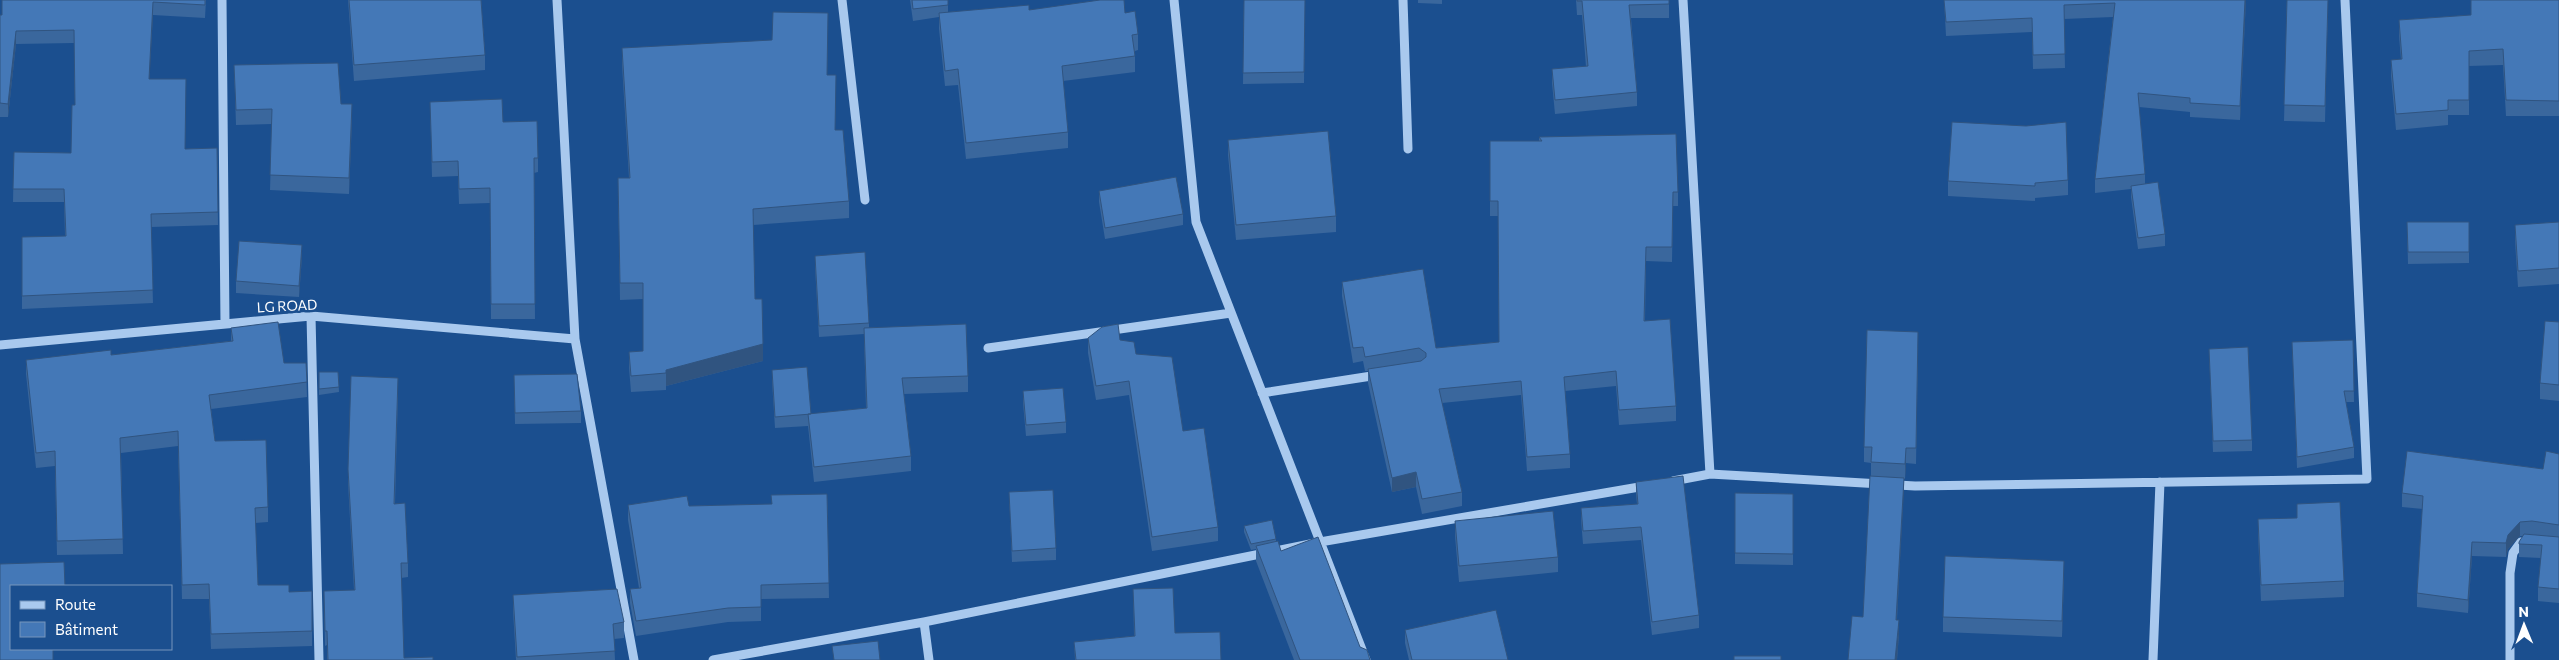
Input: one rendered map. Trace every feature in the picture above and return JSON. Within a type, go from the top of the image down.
[{"type":"street","points":[[222,0],[225,324]]},
{"type":"street","points":[[557,0],[575,339],[634,660]]},
{"type":"street","points":[[842,0],[865,200]]},
{"type":"street","points":[[1174,0],[1196,222],[1366,660]]},
{"type":"street","points":[[1403,0],[1408,149]]},
{"type":"street","points":[[1684,0],[1710,474]]},
{"type":"street","points":[[1662,483],[1710,474],[1915,486],[2367,479],[2344,0]]},
{"type":"street","points":[[988,348],[1231,314]]},
{"type":"street","points":[[311,316],[319,660]]},
{"type":"street","name":"LG ROAD","points":[[0,345],[311,316],[575,339]]},
{"type":"street","points":[[1262,394],[1390,374]]},
{"type":"street","points":[[2153,660],[2160,482]]},
{"type":"street","points":[[713,660],[924,622],[1320,542],[1652,485]]},
{"type":"street","points":[[2510,660],[2510,573],[2512,553],[2520,542],[2540,542]]},
{"type":"street","points":[[924,622],[929,660]]},
{"type":"building","points":[[2,0],[205,0],[205,5],[153,2],[149,79],[186,79],[185,149],[217,148],[218,212],[151,214],[153,290],[22,296],[22,237],[66,236],[64,189],[13,189],[14,152],[71,153],[72,105],[75,105],[74,30],[16,31],[8,104],[0,103],[0,15],[2,15]]},
{"type":"building","points":[[349,0],[481,0],[485,55],[354,65]]},
{"type":"building","points":[[912,0],[948,0],[948,5],[913,9]]},
{"type":"building","points":[[1100,0],[1124,0],[1125,13],[1135,11],[1138,34],[1132,35],[1135,56],[1062,66],[1068,132],[966,143],[958,69],[945,71],[939,13],[1029,5],[1029,10]]},
{"type":"building","points":[[1244,0],[1305,0],[1304,72],[1243,73]]},
{"type":"building","points":[[1577,0],[1669,0],[1669,4],[1629,5],[1637,92],[1555,100],[1552,69],[1588,66],[1582,1]]},
{"type":"building","points":[[1944,0],[2245,0],[2240,106],[2190,103],[2190,98],[2138,93],[2145,174],[2095,179],[2115,3],[2064,5],[2065,54],[2033,55],[2032,18],[1946,22]]},
{"type":"building","points":[[2287,0],[2328,0],[2325,106],[2284,105]]},
{"type":"building","points":[[2471,0],[2559,0],[2559,101],[2506,100],[2503,49],[2469,51],[2469,100],[2448,100],[2448,110],[2396,114],[2391,60],[2402,59],[2399,20],[2471,15]]},
{"type":"building","points":[[773,12],[828,13],[827,75],[836,75],[835,130],[843,130],[849,201],[753,209],[755,299],[762,299],[763,344],[666,370],[666,373],[631,376],[629,352],[643,351],[643,283],[620,283],[618,178],[630,178],[622,48],[772,40]]},
{"type":"building","points":[[338,63],[341,104],[352,104],[349,178],[270,175],[272,109],[236,110],[234,65]]},
{"type":"building","points":[[502,99],[503,122],[537,121],[538,158],[534,158],[535,304],[491,304],[490,188],[459,189],[458,161],[432,162],[430,102]]},
{"type":"building","points":[[1952,122],[2026,126],[2066,122],[2068,180],[2035,183],[2035,186],[1948,181]]},
{"type":"building","points":[[1328,131],[1336,216],[1236,225],[1228,140]]},
{"type":"building","points":[[1676,134],[1678,192],[1673,192],[1672,247],[1646,247],[1644,321],[1670,319],[1676,406],[1619,410],[1616,371],[1564,377],[1570,454],[1527,457],[1521,381],[1439,389],[1462,492],[1422,499],[1416,472],[1392,478],[1368,369],[1421,361],[1426,357],[1426,353],[1419,348],[1365,357],[1363,347],[1353,348],[1342,282],[1423,269],[1436,348],[1499,342],[1498,201],[1490,201],[1490,141],[1542,141],[1539,137]]},
{"type":"building","points":[[1176,177],[1183,214],[1105,228],[1099,191]]},
{"type":"building","points":[[2158,182],[2165,234],[2138,238],[2131,186]]},
{"type":"building","points":[[2407,222],[2469,222],[2469,252],[2408,252]]},
{"type":"building","points":[[2559,222],[2559,268],[2518,271],[2515,225]]},
{"type":"building","points":[[239,241],[302,245],[299,286],[236,281]]},
{"type":"building","points":[[865,252],[869,323],[819,326],[815,256]]},
{"type":"building","points":[[2545,321],[2559,322],[2559,385],[2540,383]]},
{"type":"building","points":[[278,322],[284,363],[306,363],[307,382],[209,395],[215,441],[266,440],[268,507],[255,508],[258,585],[289,585],[289,592],[312,591],[312,631],[211,634],[209,584],[182,585],[178,431],[120,438],[123,539],[57,541],[55,451],[36,453],[26,360],[111,350],[111,355],[233,341],[231,328]]},
{"type":"building","points":[[966,324],[968,376],[902,378],[911,456],[814,467],[808,414],[867,408],[864,328]]},
{"type":"building","points":[[1118,324],[1120,340],[1134,342],[1136,354],[1172,357],[1183,431],[1204,428],[1218,527],[1152,537],[1129,381],[1096,386],[1088,338],[1102,327]]},
{"type":"building","points":[[1867,330],[1918,332],[1916,448],[1906,448],[1905,464],[1871,462],[1872,447],[1864,447]]},
{"type":"building","points":[[2353,340],[2354,391],[2344,391],[2354,447],[2297,457],[2292,342]]},
{"type":"building","points":[[2248,347],[2252,440],[2213,441],[2209,349]]},
{"type":"building","points":[[807,367],[811,414],[775,417],[772,370]]},
{"type":"building","points":[[319,372],[338,372],[339,387],[319,389]]},
{"type":"building","points":[[577,374],[581,411],[515,413],[514,375]]},
{"type":"building","points":[[351,376],[398,378],[394,504],[405,503],[408,563],[401,563],[404,658],[433,657],[433,660],[328,660],[324,591],[355,590],[348,469]]},
{"type":"building","points":[[1063,388],[1066,422],[1026,425],[1023,391]]},
{"type":"building","points":[[2407,451],[2543,469],[2546,451],[2559,454],[2559,525],[2532,521],[2520,522],[2508,535],[2506,543],[2472,542],[2468,600],[2417,593],[2423,496],[2402,493]]},
{"type":"building","points":[[1683,476],[1699,615],[1652,622],[1641,527],[1583,531],[1581,508],[1638,504],[1636,482]]},
{"type":"building","points":[[1870,476],[1904,478],[1896,620],[1899,620],[1895,660],[1848,660],[1852,616],[1863,617]]},
{"type":"building","points":[[1053,490],[1056,548],[1012,551],[1009,492]]},
{"type":"building","points":[[1735,493],[1793,494],[1793,554],[1735,553]]},
{"type":"building","points":[[827,494],[829,583],[761,585],[761,607],[728,608],[636,621],[630,589],[641,588],[628,505],[687,496],[689,506],[772,504],[771,495]]},
{"type":"building","points":[[2340,502],[2344,581],[2261,585],[2258,519],[2297,518],[2297,504]]},
{"type":"building","points":[[1553,511],[1558,557],[1459,566],[1455,521]]},
{"type":"building","points":[[1272,520],[1276,539],[1251,544],[1244,526]]},
{"type":"building","points":[[2524,534],[2559,537],[2559,589],[2538,587],[2542,545],[2519,544]]},
{"type":"building","points":[[1318,537],[1360,647],[1367,650],[1370,660],[1300,660],[1256,546],[1278,541],[1281,551]]},
{"type":"building","points":[[1945,556],[2064,561],[2062,621],[1943,617]]},
{"type":"building","points":[[64,562],[65,585],[10,585],[10,650],[53,650],[53,660],[0,660],[0,564]]},
{"type":"building","points":[[1173,588],[1175,633],[1220,632],[1221,660],[1076,660],[1074,642],[1135,636],[1133,589]]},
{"type":"building","points":[[617,589],[624,622],[613,624],[615,651],[517,657],[513,595]]},
{"type":"building","points":[[1496,610],[1508,660],[1412,660],[1405,630]]},
{"type":"building","points":[[878,641],[880,660],[834,660],[832,646]]},
{"type":"building","points":[[1734,656],[1781,656],[1781,660],[1734,660]]}]
